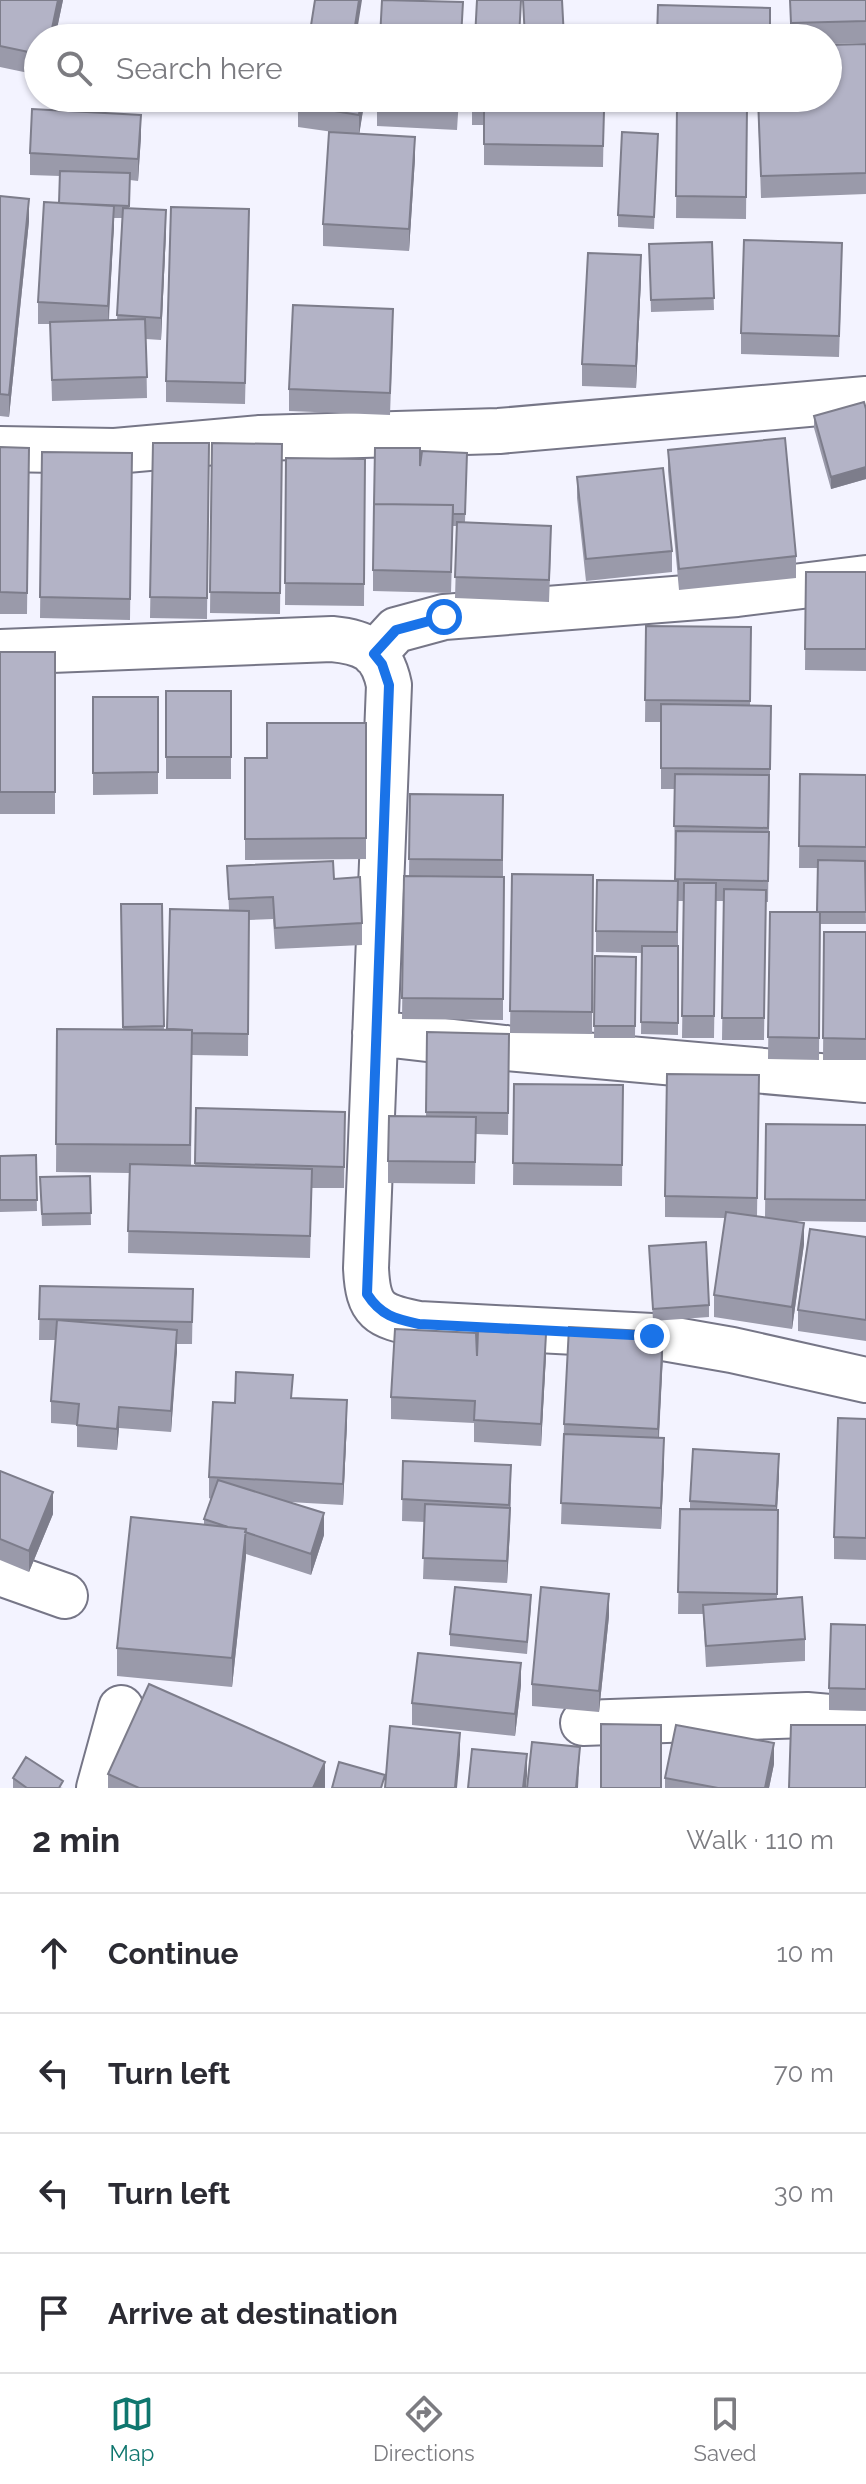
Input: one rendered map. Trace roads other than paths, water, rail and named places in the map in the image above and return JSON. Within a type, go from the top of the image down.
[{"type":"street","points":[[0,449],[115,451],[260,438],[499,431],[866,399]]},
{"type":"street","points":[[374,654],[396,630],[444,617],[737,594],[866,578]]},
{"type":"street","points":[[0,652],[332,639],[355,641],[366,646],[382,664],[389,685],[367,1294],[375,1306],[391,1318],[419,1324],[652,1336],[866,1380]]},
{"type":"street","points":[[375,1033],[519,1050],[866,1080]]},
{"type":"street","points":[[0,1573],[65,1596]]},
{"type":"street","points":[[99,1788],[121,1708]]},
{"type":"street","points":[[583,1723],[807,1715],[866,1720]]}]
